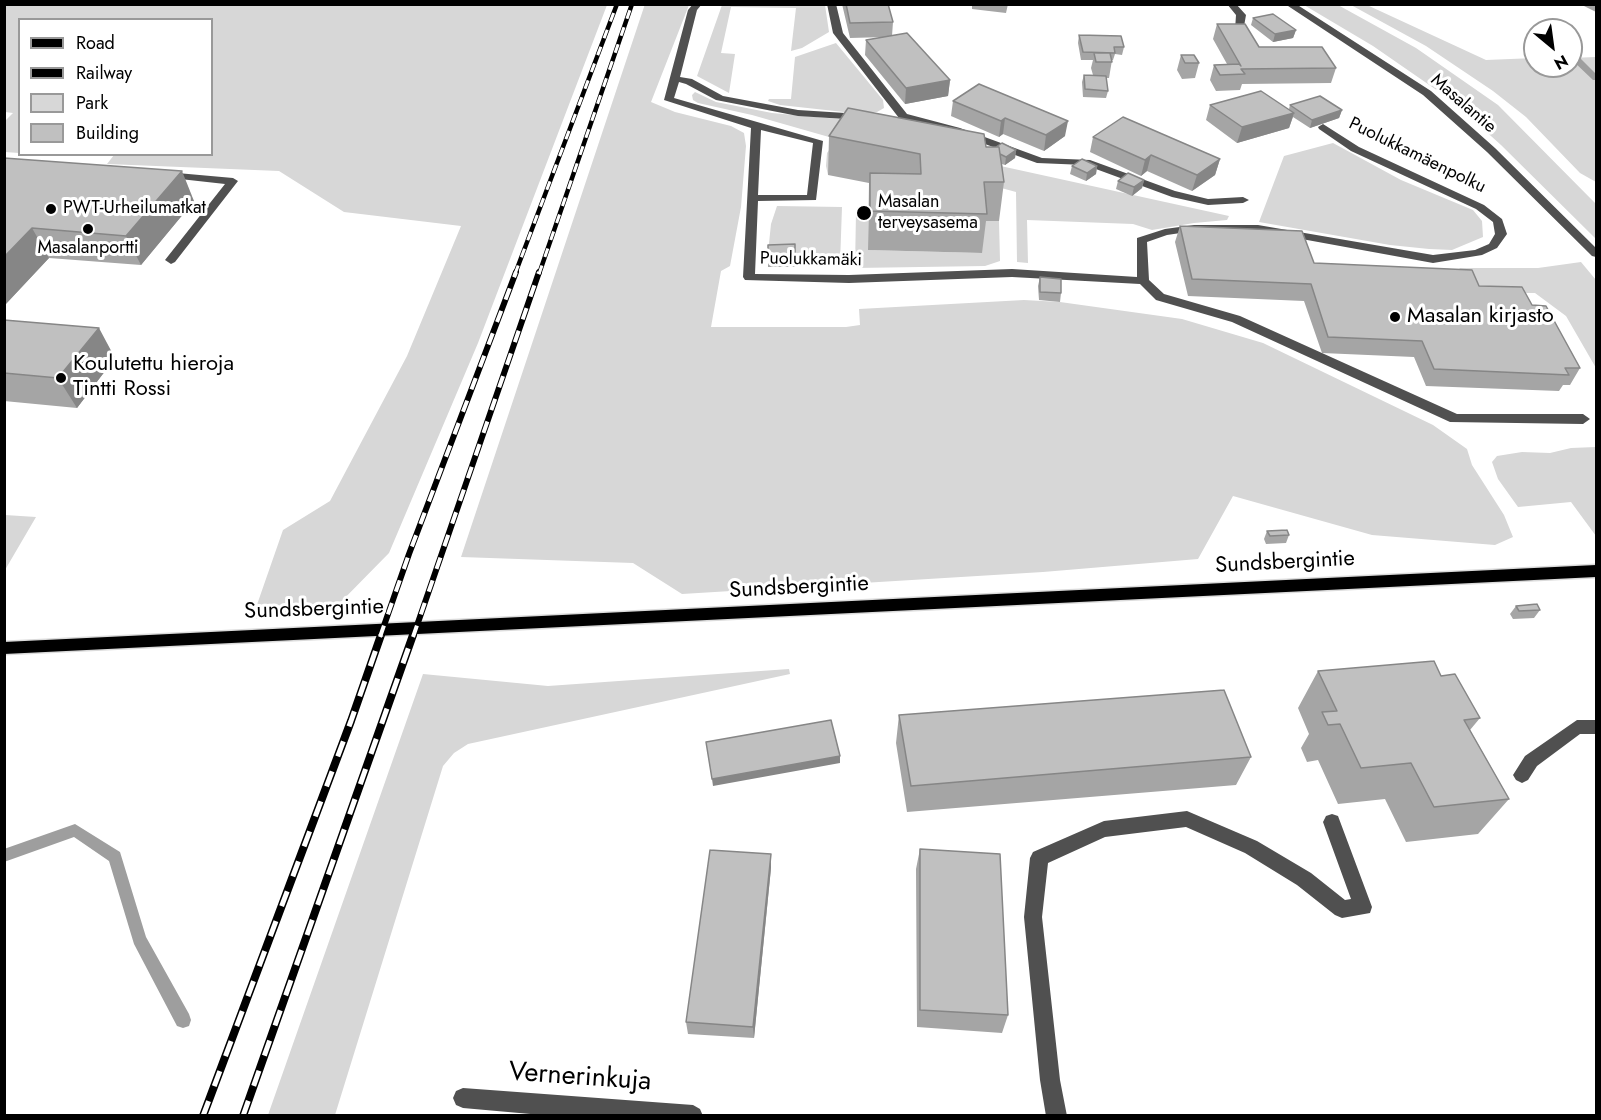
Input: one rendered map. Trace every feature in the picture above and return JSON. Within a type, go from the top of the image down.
[{"type":"main road","name":"Sundsbergintie","points":[[4,648],[1596,571]]},
{"type":"street","points":[[698,4],[693,10],[669,100],[756,126],[818,141],[812,198],[753,198]]},
{"type":"street","points":[[831,4],[838,33],[897,116],[956,130],[1041,161],[1086,162],[1172,194],[1208,202],[1243,200]]},
{"type":"street","points":[[1231,4],[1241,15],[1240,30]]},
{"type":"street","name":"Masalantie","points":[[1288,4],[1434,98],[1491,150],[1596,254]]},
{"type":"street","points":[[675,80],[689,81],[720,98],[798,113],[870,117]]},
{"type":"street","name":"Puolukkamäki","points":[[756,126],[749,277],[849,279],[1012,273],[1143,281]]},
{"type":"street","name":"Puolukkamäenpolku","points":[[1143,281],[1141,240],[1165,232],[1194,228],[1258,228],[1433,259],[1478,253],[1493,246],[1501,234],[1498,221],[1480,207],[1354,149],[1323,128]]},
{"type":"street","points":[[153,173],[233,181],[171,260]]},
{"type":"street","points":[[1143,281],[1160,297],[1236,319],[1455,419],[1583,419]]},
{"type":"street","points":[[1522,775],[1531,761],[1577,727],[1596,728]]},
{"type":"street","points":[[1057,1116],[1050,1080],[1033,917],[1039,858],[1104,829],[1187,819],[1251,847],[1304,879],[1342,909],[1363,907],[1332,822]]},
{"type":"street","name":"Vernerinkuja","points":[[463,1098],[693,1116]]},
{"type":"green space","points":[[645,4],[689,5],[651,102],[675,112],[731,126],[744,133],[746,146],[741,207],[730,266],[721,271],[711,327],[846,327],[860,325],[859,309],[1024,300],[1060,302],[1182,319],[1263,343],[1433,425],[1467,449],[1472,465],[1504,515],[1513,537],[1495,545],[1372,535],[1233,496],[1198,559],[1043,572],[682,594],[633,563],[461,557]]},
{"type":"green space","points":[[4,5],[607,5],[478,343],[389,553],[333,610],[252,619],[283,530],[330,501],[407,356],[461,226],[344,212],[279,171],[107,164],[113,156],[213,156],[213,18],[18,18],[18,153],[5,152],[5,121],[13,113],[5,112]]},
{"type":"green space","points":[[722,5],[825,5],[829,32],[802,48],[791,51],[796,8],[731,7],[721,53],[735,54],[729,93],[697,76]]},
{"type":"green space","points":[[1304,5],[1338,5],[1416,48],[1498,105],[1596,204],[1596,239],[1501,145],[1451,100],[1373,46]]},
{"type":"green space","points":[[1351,5],[1367,5],[1486,60],[1523,58],[1523,78],[1583,78],[1583,58],[1596,57],[1596,182],[1580,173],[1526,117],[1493,91],[1426,46]]},
{"type":"green space","points":[[836,43],[883,100],[884,108],[877,112],[844,112],[780,105],[768,101],[769,99],[791,99],[795,57]]},
{"type":"green space","points":[[695,92],[716,102],[772,113],[849,120],[996,165],[1229,216],[1227,220],[1152,230],[1133,224],[1027,220],[1028,263],[1017,262],[1016,192],[847,146],[828,175],[827,153],[832,146],[829,137],[752,115],[698,103],[693,100],[692,95]]},
{"type":"green space","points":[[1333,143],[1401,180],[1473,210],[1482,221],[1483,237],[1452,250],[1429,249],[1390,245],[1259,222],[1284,156]]},
{"type":"green space","points":[[777,206],[842,207],[840,264],[795,267],[795,253],[768,253],[771,224]]},
{"type":"green space","points":[[856,212],[868,212],[868,250],[981,253],[979,221],[999,221],[1000,261],[985,266],[855,268]]},
{"type":"green space","points":[[1581,262],[1596,280],[1596,368],[1566,316],[1535,293],[1487,293],[1459,268],[1538,268]]},
{"type":"green space","points":[[1596,447],[1596,536],[1571,502],[1518,507],[1498,479],[1492,462],[1497,456],[1522,452],[1550,453],[1571,448]]},
{"type":"green space","points":[[4,515],[36,517],[5,570]]},
{"type":"green space","points":[[789,669],[790,674],[468,744],[454,753],[443,766],[335,1115],[268,1115],[423,674],[548,686]]},
{"type":"building","points":[[846,4],[888,4],[893,22],[850,23]]},
{"type":"building","points":[[1273,14],[1296,30],[1275,34],[1253,18]]},
{"type":"building","points":[[1217,24],[1245,24],[1259,47],[1322,47],[1336,68],[1241,69],[1245,74],[1220,75],[1214,65],[1239,64],[1241,66]]},
{"type":"building","points":[[907,33],[950,80],[906,88],[866,40]]},
{"type":"building","points":[[1079,35],[1121,36],[1124,47],[1114,47],[1115,53],[1083,52]]},
{"type":"building","points":[[1094,53],[1110,53],[1112,62],[1096,62]]},
{"type":"building","points":[[1181,55],[1194,55],[1199,63],[1185,63]]},
{"type":"building","points":[[1084,75],[1106,76],[1108,91],[1085,89]]},
{"type":"building","points":[[979,84],[1068,121],[1046,135],[1005,118],[1001,121],[953,101]]},
{"type":"building","points":[[1261,91],[1294,113],[1242,127],[1210,105]]},
{"type":"building","points":[[1320,96],[1342,110],[1312,120],[1290,105]]},
{"type":"building","points":[[848,108],[984,134],[986,147],[999,147],[1004,182],[984,182],[987,214],[870,211],[870,173],[921,174],[920,154],[829,136]]},
{"type":"building","points":[[1123,117],[1220,159],[1197,175],[1151,155],[1145,160],[1093,137]]},
{"type":"building","points":[[1002,143],[1016,150],[1006,157],[1000,154],[999,147],[996,147]]},
{"type":"building","points":[[4,158],[182,171],[126,236],[32,228],[4,257]]},
{"type":"building","points":[[1082,159],[1097,166],[1087,173],[1072,166]]},
{"type":"building","points":[[1128,173],[1144,180],[1134,187],[1118,181]]},
{"type":"building","points":[[1180,226],[1302,231],[1314,263],[1472,270],[1479,286],[1522,287],[1532,305],[1546,306],[1580,368],[1565,368],[1569,375],[1434,369],[1422,341],[1328,337],[1311,284],[1192,279]]},
{"type":"building","points":[[795,244],[795,259],[768,259],[768,245]]},
{"type":"building","points":[[1040,277],[1061,279],[1061,293],[1040,292]]},
{"type":"building","points":[[4,320],[99,328],[58,378],[4,373]]},
{"type":"building","points":[[1287,530],[1289,535],[1270,536],[1267,531]]},
{"type":"building","points":[[1537,604],[1540,610],[1519,611],[1516,606]]},
{"type":"building","points":[[1434,661],[1441,676],[1455,674],[1480,718],[1464,720],[1509,799],[1434,807],[1411,763],[1361,768],[1340,724],[1328,725],[1322,712],[1337,711],[1318,671]]},
{"type":"building","points":[[1224,690],[1251,757],[911,786],[899,715]]},
{"type":"building","points":[[831,720],[840,756],[712,779],[706,742]]},
{"type":"building","points":[[920,849],[1000,854],[1008,1015],[920,1010]]},
{"type":"building","points":[[710,850],[771,854],[753,1027],[686,1022]]},
{"type":"waterway","points":[[1583,66],[1596,78]]},
{"type":"waterway","points":[[4,856],[75,830],[115,857],[139,939],[183,1020]]},
{"type":"railway","points":[[515,274],[617,4]]},
{"type":"railway","points":[[539,274],[632,4]]},
{"type":"railway","points":[[380,637],[409,554],[516,272]]},
{"type":"railway","points":[[413,637],[539,272]]},
{"type":"railway","points":[[203,1116],[381,635]]},
{"type":"railway","points":[[243,1116],[413,635]]},
{"type":"place","name":"PWT-Urheilumatkat","points":[[51,209]]},
{"type":"place","name":"Masalan terveysasema","points":[[864,213]]},
{"type":"place","name":"Masalanportti","points":[[88,229]]},
{"type":"place","name":"Masalan kirjasto","points":[[1395,317]]},
{"type":"place","name":"Koulutettu hieroja Tintti Rossi","points":[[61,378]]}]
